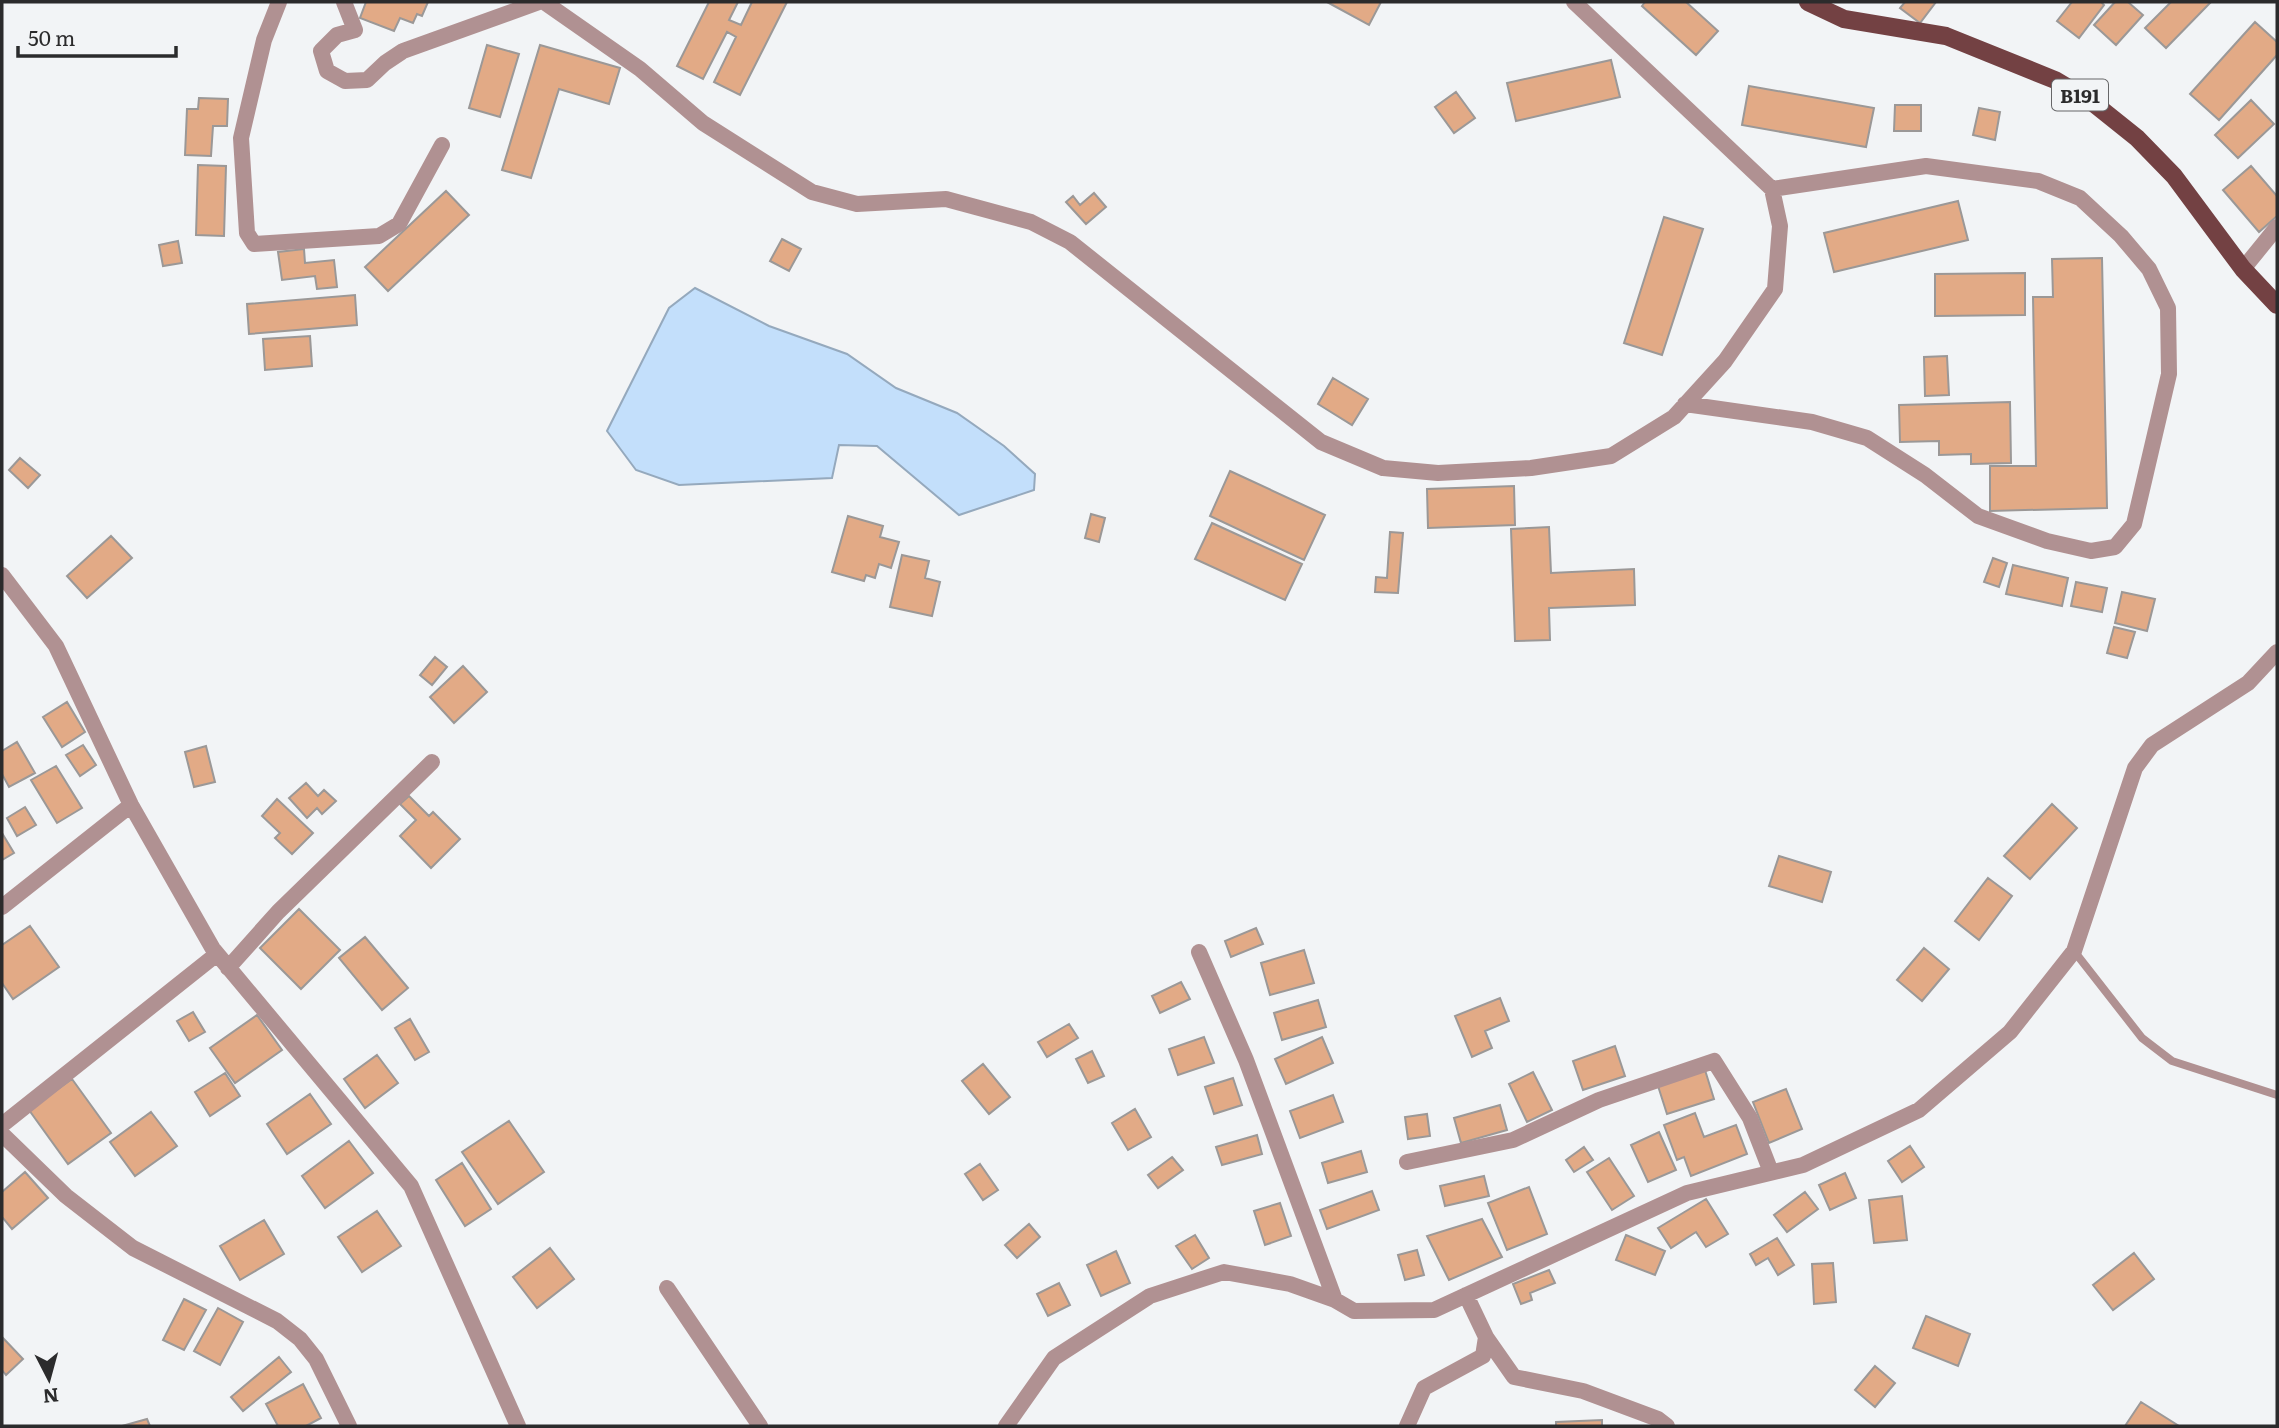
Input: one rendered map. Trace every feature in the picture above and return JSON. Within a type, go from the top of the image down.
[{"type":"main road","name":"B191","points":[[1808,2],[1844,19],[1946,36],[2055,80],[2092,102],[2137,138],[2174,176],[2243,269],[2277,305]]},
{"type":"street","points":[[279,2],[264,40],[241,138],[247,233],[254,244],[379,236],[400,224],[442,145]]},
{"type":"street","points":[[344,2],[355,30],[337,35],[321,51],[327,71],[345,81],[367,80],[403,51],[541,2],[640,69],[703,123],[812,192],[858,204],[946,199],[1031,222],[1070,242],[1321,442],[1383,468],[1438,473],[1531,468],[1611,456],[1674,417],[1725,360],[1775,289],[1780,226],[1772,189],[1574,2]]},
{"type":"street","points":[[1685,404],[1812,422],[1867,438],[1926,475],[1978,516],[2047,541],[2091,551],[2115,547],[2134,524],[2169,374],[2168,308],[2150,269],[2122,236],[2080,198],[2038,181],[1926,166],[1772,189]]},
{"type":"street","points":[[2243,269],[2277,227]]},
{"type":"street","points":[[2,575],[56,646],[131,805],[217,954],[411,1186],[518,1426]]},
{"type":"street","points":[[1006,1426],[1054,1358],[1150,1296],[1224,1272],[1290,1284],[1335,1300],[1354,1311],[1434,1310],[1687,1193],[1803,1165],[1919,1110],[2010,1032],[2074,951],[2135,768],[2152,745],[2248,683],[2277,652]]},
{"type":"street","points":[[228,968],[278,912],[432,762]]},
{"type":"street","points":[[2,907],[131,805]]},
{"type":"street","points":[[1199,952],[1246,1060],[1335,1300]]},
{"type":"street","points":[[2,1125],[217,954]]},
{"type":"street","points":[[1407,1162],[1513,1140],[1599,1100],[1714,1061],[1750,1118],[1771,1172]]},
{"type":"street","points":[[2,1134],[66,1196],[133,1248],[277,1321],[300,1339],[316,1359],[349,1426]]},
{"type":"street","points":[[667,1289],[760,1426]]},
{"type":"street","points":[[1466,1295],[1486,1337],[1514,1377],[1583,1391],[1658,1419],[1667,1426]]},
{"type":"street","points":[[1407,1426],[1424,1388],[1483,1356],[1486,1337]]},
{"type":"lane","points":[[2074,951],[2142,1038],[2172,1061],[2277,1095]]},
{"type":"water","points":[[695,288],[769,326],[847,354],[896,388],[957,413],[1004,446],[1035,474],[1034,490],[959,515],[877,446],[839,445],[832,478],[679,485],[636,470],[607,431],[669,308]]},
{"type":"building","points":[[366,2],[428,2],[422,16],[417,14],[413,23],[400,18],[394,31],[360,18]]},
{"type":"building","points":[[709,2],[738,2],[729,20],[741,25],[752,2],[787,2],[740,95],[714,82],[736,37],[727,32],[703,79],[677,66]]},
{"type":"building","points":[[1327,2],[1381,2],[1369,25]]},
{"type":"building","points":[[1645,2],[1686,2],[1718,31],[1696,55],[1642,6]]},
{"type":"building","points":[[1905,2],[1936,2],[1920,23],[1900,8]]},
{"type":"building","points":[[2072,2],[2101,2],[2104,5],[2079,38],[2057,21]]},
{"type":"building","points":[[2115,2],[2128,2],[2143,15],[2116,45],[2094,25]]},
{"type":"building","points":[[2171,2],[2211,2],[2166,48],[2145,28]]},
{"type":"building","points":[[2255,22],[2277,42],[2277,55],[2219,120],[2190,94]]},
{"type":"building","points":[[487,45],[519,54],[500,117],[469,108]]},
{"type":"building","points":[[540,45],[620,68],[609,104],[559,89],[531,178],[502,170]]},
{"type":"building","points":[[1611,60],[1620,97],[1516,121],[1507,83]]},
{"type":"building","points":[[1749,86],[1874,108],[1866,147],[1742,125]]},
{"type":"building","points":[[1456,92],[1475,118],[1454,133],[1435,107]]},
{"type":"building","points":[[199,98],[228,99],[227,126],[213,126],[211,156],[185,155],[187,109],[198,109]]},
{"type":"building","points":[[2251,100],[2274,124],[2238,158],[2215,135]]},
{"type":"building","points":[[1895,105],[1921,105],[1921,131],[1894,131]]},
{"type":"building","points":[[1979,108],[2000,112],[1995,140],[1973,135]]},
{"type":"building","points":[[198,165],[226,166],[224,236],[196,235]]},
{"type":"building","points":[[2251,166],[2277,196],[2277,216],[2259,232],[2223,190]]},
{"type":"building","points":[[446,191],[469,215],[388,291],[365,267]]},
{"type":"building","points":[[1094,193],[1106,207],[1086,224],[1066,202],[1073,196],[1080,205]]},
{"type":"building","points":[[1958,201],[1968,240],[1834,272],[1824,233]]},
{"type":"building","points":[[1664,217],[1703,229],[1662,355],[1624,343]]},
{"type":"building","points":[[782,239],[801,249],[789,271],[770,261]]},
{"type":"building","points":[[178,241],[182,263],[163,266],[159,245]]},
{"type":"building","points":[[304,249],[305,263],[334,260],[337,287],[317,289],[315,276],[282,280],[278,252]]},
{"type":"building","points":[[2102,258],[2107,508],[1990,511],[1990,466],[2036,466],[2033,297],[2053,297],[2052,259]]},
{"type":"building","points":[[2025,273],[2025,315],[1935,316],[1935,274]]},
{"type":"building","points":[[355,295],[357,325],[249,334],[247,304]]},
{"type":"building","points":[[310,336],[312,366],[265,370],[263,339]]},
{"type":"building","points":[[1947,356],[1949,395],[1925,396],[1924,357]]},
{"type":"building","points":[[1333,378],[1368,399],[1352,425],[1318,404]]},
{"type":"building","points":[[2010,402],[2011,463],[1971,464],[1971,454],[1939,455],[1939,441],[1900,442],[1899,405]]},
{"type":"building","points":[[20,458],[40,475],[28,488],[9,470]]},
{"type":"building","points":[[1230,471],[1325,515],[1304,560],[1210,516]]},
{"type":"building","points":[[1514,486],[1515,525],[1428,528],[1427,489]]},
{"type":"building","points":[[1091,514],[1105,518],[1099,542],[1085,538]]},
{"type":"building","points":[[848,516],[883,526],[880,537],[899,542],[891,568],[879,564],[875,578],[866,575],[864,581],[832,572]]},
{"type":"building","points":[[1212,523],[1302,564],[1285,600],[1195,559]]},
{"type":"building","points":[[1549,527],[1551,573],[1634,569],[1635,605],[1549,608],[1550,640],[1515,641],[1511,529]]},
{"type":"building","points":[[1390,532],[1403,533],[1398,593],[1375,592],[1376,577],[1387,578]]},
{"type":"building","points":[[111,536],[132,558],[87,598],[67,576]]},
{"type":"building","points":[[902,555],[929,561],[925,578],[940,582],[932,616],[890,607]]},
{"type":"building","points":[[1993,558],[2007,563],[1999,587],[1984,582]]},
{"type":"building","points":[[2013,565],[2068,578],[2062,606],[2006,594]]},
{"type":"building","points":[[2076,582],[2107,588],[2102,612],[2071,606]]},
{"type":"building","points":[[2122,592],[2155,599],[2147,631],[2115,623]]},
{"type":"building","points":[[2114,627],[2135,632],[2127,658],[2107,653]]},
{"type":"building","points":[[435,657],[447,667],[432,685],[420,675]]},
{"type":"building","points":[[463,666],[487,692],[454,723],[430,697]]},
{"type":"building","points":[[67,702],[85,732],[62,747],[43,717]]},
{"type":"building","points":[[17,742],[35,773],[9,787],[2,774],[2,751]]},
{"type":"building","points":[[83,745],[96,765],[80,776],[66,755]]},
{"type":"building","points":[[206,746],[215,782],[194,787],[185,752]]},
{"type":"building","points":[[56,766],[82,808],[57,823],[31,780]]},
{"type":"building","points":[[306,783],[318,796],[324,790],[336,801],[322,814],[317,808],[307,818],[289,798]]},
{"type":"building","points":[[409,796],[429,816],[433,812],[460,839],[431,868],[400,836],[416,820],[400,804]]},
{"type":"building","points":[[277,799],[313,833],[292,854],[275,838],[280,833],[262,816]]},
{"type":"building","points":[[2052,804],[2077,828],[2030,879],[2004,856]]},
{"type":"building","points":[[25,807],[36,825],[17,836],[7,818]]},
{"type":"building","points":[[2,833],[14,853],[2,860]]},
{"type":"building","points":[[1779,856],[1831,872],[1822,902],[1769,886]]},
{"type":"building","points":[[1988,878],[2012,896],[1979,940],[1955,921]]},
{"type":"building","points":[[299,909],[340,950],[301,989],[260,948]]},
{"type":"building","points":[[30,926],[59,967],[13,999],[2,983],[2,945]]},
{"type":"building","points":[[1256,928],[1263,944],[1231,957],[1225,941]]},
{"type":"building","points":[[365,937],[408,988],[382,1010],[339,958]]},
{"type":"building","points":[[1924,948],[1949,969],[1922,1001],[1897,980]]},
{"type":"building","points":[[1304,950],[1314,983],[1270,995],[1261,963]]},
{"type":"building","points":[[1181,982],[1190,999],[1160,1013],[1152,996]]},
{"type":"building","points":[[1500,998],[1509,1021],[1485,1031],[1492,1048],[1472,1057],[1455,1016]]},
{"type":"building","points":[[1318,1000],[1326,1027],[1282,1040],[1274,1013]]},
{"type":"building","points":[[193,1012],[205,1032],[189,1041],[177,1021]]},
{"type":"building","points":[[257,1015],[282,1050],[235,1083],[210,1048]]},
{"type":"building","points":[[410,1019],[429,1052],[415,1060],[395,1028]]},
{"type":"building","points":[[1069,1024],[1078,1038],[1047,1057],[1038,1042]]},
{"type":"building","points":[[1204,1037],[1214,1063],[1178,1075],[1169,1049]]},
{"type":"building","points":[[1322,1037],[1333,1063],[1286,1084],[1275,1059]]},
{"type":"building","points":[[1615,1046],[1625,1076],[1583,1090],[1573,1061]]},
{"type":"building","points":[[1092,1051],[1104,1076],[1088,1083],[1076,1059]]},
{"type":"building","points":[[377,1055],[398,1083],[365,1108],[344,1079]]},
{"type":"building","points":[[983,1064],[1010,1097],[989,1114],[962,1081]]},
{"type":"building","points":[[1705,1070],[1714,1099],[1667,1114],[1658,1086]]},
{"type":"building","points":[[1533,1072],[1552,1110],[1527,1122],[1509,1084]]},
{"type":"building","points":[[225,1073],[240,1096],[210,1116],[195,1092]]},
{"type":"building","points":[[1233,1078],[1242,1105],[1214,1114],[1205,1087]]},
{"type":"building","points":[[72,1079],[111,1133],[68,1164],[29,1110]]},
{"type":"building","points":[[1786,1089],[1802,1129],[1769,1143],[1753,1102]]},
{"type":"building","points":[[310,1094],[331,1124],[287,1154],[267,1124]]},
{"type":"building","points":[[1333,1095],[1343,1122],[1300,1138],[1290,1111]]},
{"type":"building","points":[[1500,1105],[1507,1130],[1461,1143],[1454,1118]]},
{"type":"building","points":[[1135,1109],[1151,1137],[1128,1150],[1112,1123]]},
{"type":"building","points":[[151,1112],[177,1146],[135,1176],[110,1142]]},
{"type":"building","points":[[1695,1113],[1704,1137],[1736,1125],[1747,1154],[1691,1176],[1684,1157],[1677,1160],[1664,1125]]},
{"type":"building","points":[[1427,1114],[1430,1136],[1408,1139],[1405,1117]]},
{"type":"building","points":[[509,1121],[544,1172],[498,1204],[462,1152]]},
{"type":"building","points":[[1659,1132],[1676,1170],[1648,1182],[1631,1145]]},
{"type":"building","points":[[1257,1135],[1262,1154],[1222,1165],[1216,1147]]},
{"type":"building","points":[[349,1141],[373,1173],[325,1208],[302,1176]]},
{"type":"building","points":[[1910,1146],[1924,1167],[1902,1182],[1888,1161]]},
{"type":"building","points":[[1584,1147],[1593,1160],[1574,1172],[1566,1160]]},
{"type":"building","points":[[1361,1151],[1367,1172],[1328,1183],[1322,1163]]},
{"type":"building","points":[[1172,1157],[1183,1170],[1158,1188],[1148,1175]]},
{"type":"building","points":[[1609,1158],[1634,1196],[1612,1210],[1587,1172]]},
{"type":"building","points":[[462,1163],[491,1209],[465,1226],[436,1180]]},
{"type":"building","points":[[980,1164],[998,1190],[983,1200],[965,1174]]},
{"type":"building","points":[[25,1172],[48,1198],[12,1229],[2,1217],[2,1192]]},
{"type":"building","points":[[1845,1173],[1856,1198],[1830,1210],[1819,1185]]},
{"type":"building","points":[[1484,1176],[1489,1196],[1445,1206],[1440,1186]]},
{"type":"building","points":[[1529,1187],[1547,1234],[1507,1250],[1488,1203]]},
{"type":"building","points":[[1372,1191],[1379,1210],[1327,1229],[1320,1210]]},
{"type":"building","points":[[1805,1192],[1818,1209],[1787,1232],[1774,1215]]},
{"type":"building","points":[[1902,1196],[1907,1240],[1874,1243],[1869,1200]]},
{"type":"building","points":[[1706,1199],[1728,1234],[1706,1247],[1696,1232],[1671,1248],[1658,1228]]},
{"type":"building","points":[[1280,1203],[1291,1236],[1265,1245],[1254,1211]]},
{"type":"building","points":[[377,1211],[401,1246],[362,1272],[338,1237]]},
{"type":"building","points":[[1482,1219],[1502,1257],[1449,1280],[1427,1236]]},
{"type":"building","points":[[264,1220],[284,1254],[240,1280],[220,1246]]},
{"type":"building","points":[[1029,1224],[1040,1237],[1017,1258],[1005,1245]]},
{"type":"building","points":[[1195,1235],[1209,1258],[1192,1269],[1176,1246]]},
{"type":"building","points":[[1626,1235],[1665,1251],[1655,1275],[1616,1260]]},
{"type":"building","points":[[1777,1238],[1794,1265],[1778,1275],[1768,1258],[1756,1265],[1750,1254]]},
{"type":"building","points":[[550,1248],[574,1279],[537,1308],[513,1277]]},
{"type":"building","points":[[1417,1250],[1424,1275],[1405,1280],[1398,1255]]},
{"type":"building","points":[[1116,1251],[1130,1283],[1101,1296],[1087,1265]]},
{"type":"building","points":[[2134,1253],[2154,1279],[2113,1310],[2093,1285]]},
{"type":"building","points":[[1833,1263],[1836,1302],[1814,1304],[1812,1264]]},
{"type":"building","points":[[1549,1270],[1555,1283],[1530,1293],[1532,1300],[1521,1304],[1513,1284]]},
{"type":"building","points":[[1059,1283],[1070,1305],[1048,1316],[1037,1294]]},
{"type":"building","points":[[184,1299],[206,1310],[184,1350],[163,1340]]},
{"type":"building","points":[[218,1308],[243,1322],[220,1365],[194,1351]]},
{"type":"building","points":[[1926,1316],[1970,1334],[1958,1366],[1913,1348]]},
{"type":"building","points":[[3,1338],[23,1359],[6,1375],[2,1370]]},
{"type":"building","points":[[279,1357],[291,1372],[243,1411],[231,1397]]},
{"type":"building","points":[[1875,1366],[1895,1383],[1875,1407],[1855,1390]]},
{"type":"building","points":[[303,1384],[321,1418],[306,1426],[278,1426],[266,1404]]},
{"type":"building","points":[[2141,1402],[2179,1426],[2125,1426]]},
{"type":"building","points":[[147,1419],[150,1426],[122,1426]]},
{"type":"building","points":[[1602,1420],[1602,1426],[1556,1426],[1556,1422]]}]
